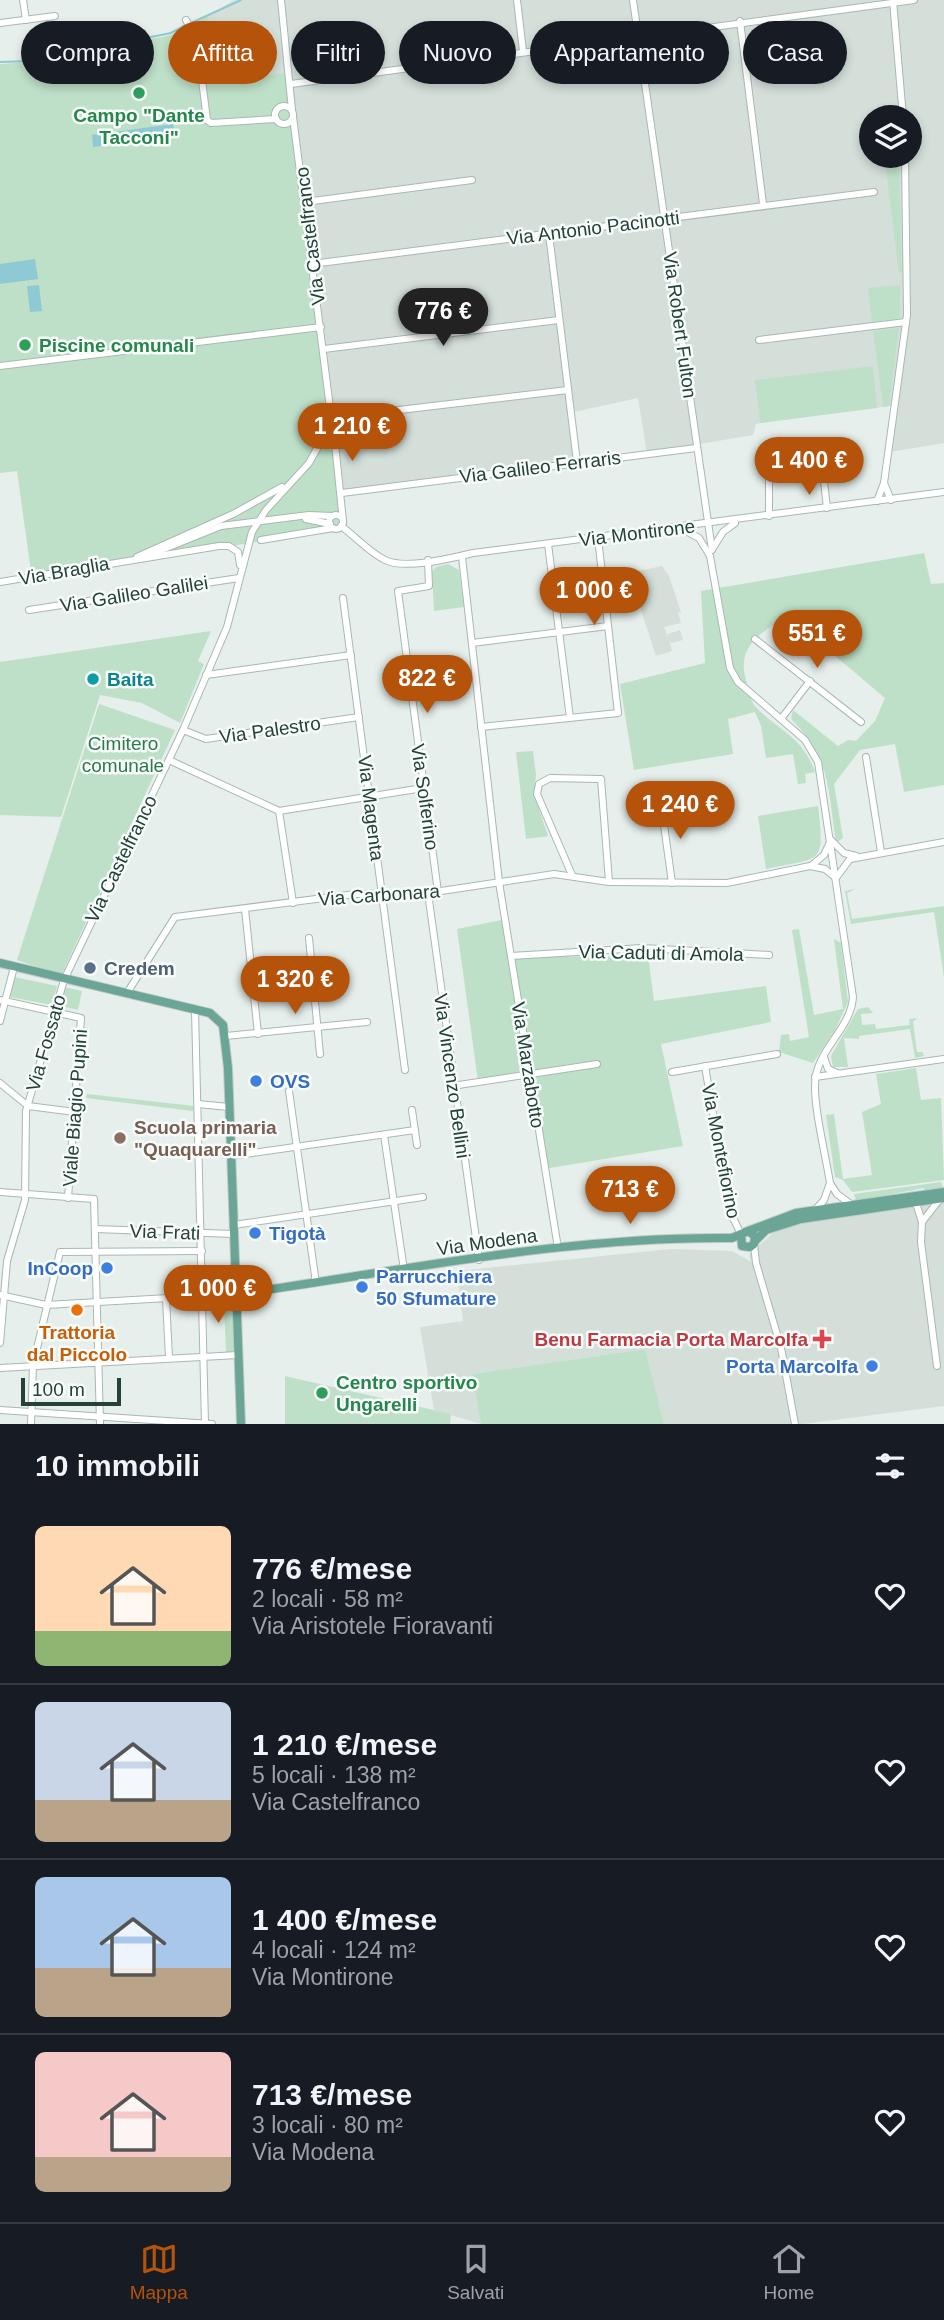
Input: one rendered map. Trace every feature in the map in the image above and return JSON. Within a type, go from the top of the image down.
[{"type":"main road","points":[[0,963],[210,1013],[223,1025],[226,1036],[238,1294],[241,1424]]},
{"type":"main road","points":[[743,1239],[776,1219],[814,1210],[834,1211],[916,1203],[943,1196]]},
{"type":"main road","points":[[755,1246],[769,1229],[788,1222],[852,1205],[943,1196]]},
{"type":"main road","points":[[743,1239],[755,1236],[755,1246]]},
{"type":"main road","points":[[743,1239],[755,1246]]},
{"type":"main road","name":"Via Modena","points":[[238,1294],[558,1248],[643,1240],[743,1239]]},
{"type":"street","points":[[23,0],[26,20]]},
{"type":"street","name":"Via Castelfranco","points":[[281,0],[342,493],[342,524]]},
{"type":"street","points":[[517,0],[523,51]]},
{"type":"street","name":"Via Robert Fulton","points":[[633,0],[636,21]]},
{"type":"street","points":[[729,24],[914,0]]},
{"type":"street","points":[[893,2],[902,105]]},
{"type":"street","points":[[0,23],[55,16]]},
{"type":"street","points":[[186,20],[197,40],[207,120],[211,123],[276,115],[285,105],[293,114],[285,124],[276,115]]},
{"type":"street","points":[[740,22],[763,204]]},
{"type":"street","points":[[385,71],[530,50]]},
{"type":"street","name":"Via Castelfranco","points":[[285,105],[291,84]]},
{"type":"street","name":"Via Robert Fulton","points":[[645,84],[709,552],[730,668],[738,681],[805,740],[818,762],[853,997],[846,1020],[824,1057],[816,1080]]},
{"type":"street","name":"Via Castelfranco","points":[[285,124],[299,144]]},
{"type":"street","points":[[877,502],[884,483],[906,321],[905,168]]},
{"type":"street","points":[[305,202],[472,180]]},
{"type":"street","name":"Via Antonio Pacinotti","points":[[312,264],[763,204],[874,192]]},
{"type":"street","points":[[549,234],[577,461]]},
{"type":"street","points":[[324,349],[559,320]]},
{"type":"street","points":[[759,340],[906,321]]},
{"type":"street","name":"Via Castelfranco","points":[[0,366],[321,327]]},
{"type":"street","points":[[332,418],[568,390]]},
{"type":"street","name":"Via Castelfranco","points":[[64,980],[206,676],[226,627],[239,576],[258,520],[299,475],[324,436],[330,408]]},
{"type":"street","name":"Via Galileo Ferraris","points":[[342,493],[577,461],[696,448]]},
{"type":"street","points":[[769,516],[769,476],[774,472],[815,467],[823,472],[827,508]]},
{"type":"street","name":"Via Castelfranco","points":[[129,560],[245,508],[299,475]]},
{"type":"street","points":[[884,483],[891,500]]},
{"type":"street","name":"Via Montirone","points":[[332,516],[340,516],[342,524],[386,560],[395,564],[944,492]]},
{"type":"street","points":[[258,520],[332,516],[331,526]]},
{"type":"street","points":[[293,517],[331,526]]},
{"type":"street","name":"Via Braglia","points":[[129,560],[157,552],[212,528],[258,520]]},
{"type":"street","points":[[680,528],[699,538],[709,552],[723,532],[739,521]]},
{"type":"street","points":[[261,540],[342,524]]},
{"type":"street","points":[[481,727],[618,713],[598,538]]},
{"type":"street","points":[[548,544],[570,718]]},
{"type":"street","name":"Via Braglia","points":[[0,582],[229,546],[238,552],[239,576]]},
{"type":"street","name":"Via Marzabotto","points":[[462,557],[499,882],[558,1248]]},
{"type":"street","name":"Via Solferino","points":[[428,560],[429,586],[398,592],[438,892]]},
{"type":"street","name":"Via Galileo Galilei","points":[[29,610],[239,576]]},
{"type":"street","name":"Via Magenta","points":[[343,598],[405,1070]]},
{"type":"street","points":[[472,643],[608,626]]},
{"type":"street","points":[[755,639],[861,722]]},
{"type":"street","points":[[206,676],[351,656]]},
{"type":"street","points":[[781,719],[810,681]]},
{"type":"street","name":"Via Palestro","points":[[183,730],[206,739],[359,717]]},
{"type":"street","points":[[866,757],[881,852]]},
{"type":"street","points":[[169,760],[279,811],[423,788]]},
{"type":"street","points":[[572,875],[537,794],[539,784],[550,778],[601,779],[609,882]]},
{"type":"street","points":[[661,803],[673,883]]},
{"type":"street","points":[[279,811],[293,902]]},
{"type":"street","points":[[831,840],[852,857],[836,878],[815,865],[831,840]]},
{"type":"street","name":"Via Carbonara","points":[[127,993],[175,917],[355,894],[438,892],[535,875],[572,875],[609,882],[727,883],[834,860],[944,842]]},
{"type":"street","name":"Via Vincenzo Bellini","points":[[428,893],[452,1086],[479,1259]]},
{"type":"street","points":[[245,909],[258,1034]]},
{"type":"street","points":[[309,938],[320,1054]]},
{"type":"street","name":"Via Caduti di Amola","points":[[511,956],[642,948],[769,955]]},
{"type":"street","points":[[0,1021],[3,1000],[14,967]]},
{"type":"street","name":"Via Fossato","points":[[0,1343],[1,1295],[7,1261],[25,1195],[28,1106],[64,980]]},
{"type":"street","points":[[3,1000],[55,1011]]},
{"type":"street","points":[[0,1410],[208,1423],[195,1010]]},
{"type":"street","name":"Viale Biagio Pupini","points":[[55,1011],[81,1018],[68,1198]]},
{"type":"street","points":[[226,1036],[367,1022]]},
{"type":"street","name":"Via Montefiorino","points":[[672,1072],[777,1054]]},
{"type":"street","points":[[824,1057],[828,1069],[842,1074]]},
{"type":"street","points":[[834,1211],[816,1080],[944,1059]]},
{"type":"street","points":[[452,1086],[597,1064]]},
{"type":"street","name":"Via Montefiorino","points":[[705,1066],[729,1210],[756,1263]]},
{"type":"street","points":[[0,1083],[28,1106],[75,1112]]},
{"type":"street","points":[[289,1091],[316,1283]]},
{"type":"street","points":[[198,1104],[229,1107]]},
{"type":"street","points":[[412,1110],[417,1144]]},
{"type":"street","points":[[231,1156],[415,1130]]},
{"type":"street","points":[[384,1135],[404,1270]]},
{"type":"street","points":[[0,1192],[94,1199],[100,1424]]},
{"type":"street","points":[[831,1192],[852,1205]]},
{"type":"street","points":[[814,1210],[831,1192]]},
{"type":"street","points":[[922,1222],[943,1196]]},
{"type":"street","name":"Via Frati","points":[[95,1229],[202,1233],[234,1230],[306,1214],[423,1197]]},
{"type":"street","points":[[916,1203],[922,1222],[920,1242],[937,1366]]},
{"type":"street","points":[[755,1246],[756,1263],[781,1348],[795,1424]]},
{"type":"street","points":[[31,1424],[33,1365],[60,1252],[202,1251]]},
{"type":"street","points":[[1,1295],[46,1305],[238,1294]]},
{"type":"street","points":[[166,1297],[169,1358]]},
{"type":"street","points":[[0,1368],[238,1355]]},
{"type":"shaded area","points":[[234,0],[944,0],[944,443],[890,452],[898,405],[760,423],[756,424],[753,435],[647,453],[638,398],[569,413],[577,463],[343,494],[292,84],[385,84],[385,21],[291,21],[291,80],[290,72],[277,74],[277,21],[208,21],[208,16]]},
{"type":"shaded area","points":[[662,566],[669,576],[681,612],[678,613],[681,623],[664,627],[668,637],[668,634],[680,630],[683,640],[671,643],[669,640],[672,651],[656,656],[629,573]]},
{"type":"shaded area","points":[[944,1202],[944,1406],[803,1424],[664,1424],[644,1349],[472,1374],[481,1424],[434,1410],[420,1327],[463,1321],[457,1271],[670,1249],[732,1251],[751,1262],[749,1254],[780,1227]]},
{"type":"green space","points":[[168,36],[168,84],[277,84],[277,74],[290,72],[347,527],[32,579],[17,471],[0,473],[0,64],[21,63],[21,84],[154,84],[154,38]]},
{"type":"green space","points":[[886,168],[899,168],[902,272],[899,273]]},
{"type":"green space","points":[[900,285],[900,318],[872,322],[868,288]]},
{"type":"green space","points":[[899,328],[889,406],[883,407],[873,331]]},
{"type":"green space","points":[[873,366],[877,408],[760,423],[755,380]]},
{"type":"green space","points":[[924,553],[931,584],[944,583],[944,785],[904,792],[895,744],[860,750],[834,784],[843,838],[836,843],[826,776],[814,747],[791,719],[793,710],[838,746],[848,740],[856,741],[875,721],[885,698],[789,617],[753,641],[745,658],[744,668],[749,694],[755,706],[796,741],[810,760],[815,772],[805,774],[806,783],[798,784],[793,754],[766,758],[761,726],[755,712],[728,719],[733,754],[634,770],[620,684],[705,663],[701,591]]},
{"type":"green space","points":[[448,564],[459,570],[464,607],[434,611],[432,572],[436,567]]},
{"type":"green space","points":[[211,631],[198,661],[204,664],[180,723],[142,703],[100,695],[61,817],[0,815],[0,662]]},
{"type":"green space","name":"Cimitero comunale","points":[[99,704],[175,730],[61,976],[17,960]]},
{"type":"green space","points":[[533,751],[536,775],[534,794],[548,836],[526,839],[516,752]]},
{"type":"green space","points":[[818,806],[821,839],[816,855],[799,863],[766,869],[758,816]]},
{"type":"green space","points":[[856,889],[847,893],[852,919],[944,906],[944,977],[934,912],[851,924],[845,891]]},
{"type":"green space","points":[[506,919],[512,957],[648,956],[654,1001],[766,986],[771,1022],[661,1044],[683,1146],[544,1169],[528,1074],[478,1081],[457,929]]},
{"type":"green space","points":[[799,929],[814,1015],[843,1009],[834,939],[841,943],[848,1002],[835,1030],[813,1063],[779,1052],[781,1035],[789,1034],[790,1041],[809,1037],[792,930]]},
{"type":"green space","points":[[14,977],[57,986],[52,1005],[10,997]]},
{"type":"green space","points":[[64,987],[82,991],[78,1010],[61,1006]]},
{"type":"green space","points":[[868,1007],[873,1013],[861,1014],[862,1025],[875,1024],[876,1029],[910,1025],[909,1019],[917,1018],[913,1022],[917,1052],[923,1052],[924,1056],[915,1058],[910,1029],[859,1036],[859,1039],[844,1038],[848,1067],[833,1067],[831,1056],[858,1009]]},
{"type":"green space","points":[[916,1068],[921,1100],[941,1098],[944,1180],[852,1192],[843,1180],[835,1177],[826,1115],[834,1114],[843,1179],[872,1175],[862,1112],[881,1104],[876,1074]]},
{"type":"green space","points":[[87,1094],[194,1106],[193,1111],[86,1098]]},
{"type":"green space","points":[[941,1182],[944,1189],[925,1192],[924,1188],[856,1201],[854,1194]]},
{"type":"green space","points":[[224,1303],[233,1304],[235,1352],[226,1352]]},
{"type":"green space","points":[[645,1349],[664,1424],[481,1424],[472,1374]]},
{"type":"green space","name":"Centro sportivo Ungarelli","points":[[285,1376],[451,1414],[450,1424],[285,1424]]},
{"type":"water","points":[[173,124],[175,135],[93,147],[92,135]]},
{"type":"water","points":[[35,259],[38,279],[0,284],[0,264]]},
{"type":"water","points":[[39,285],[42,311],[30,312],[27,286]]},
{"type":"waterway","points":[[195,21],[241,0]]},
{"type":"waterway","points":[[0,62],[30,61],[168,34]]},
{"type":"place","name":"Campo \"Dante Tacconi\"","points":[[139,93]]},
{"type":"place","name":"Piscine comunali","points":[[25,345]]},
{"type":"place","name":"Baita","points":[[93,679]]},
{"type":"place","name":"Credem","points":[[90,968]]},
{"type":"place","name":"OVS","points":[[256,1081]]},
{"type":"place","name":"Scuola primaria \"Quaquarelli\"","points":[[120,1138]]},
{"type":"place","name":"Tigotà","points":[[255,1233]]},
{"type":"place","name":"InCoop","points":[[107,1268]]},
{"type":"place","name":"Parrucchiera 50 Sfumature","points":[[362,1287]]},
{"type":"place","name":"Trattoria dal Piccolo","points":[[77,1310]]},
{"type":"place","name":"Benu Farmacia Porta Marcolfa","points":[[822,1339]]},
{"type":"place","name":"Porta Marcolfa","points":[[872,1366]]},
{"type":"place","name":"Centro sportivo Ungarelli","points":[[322,1393]]}]
